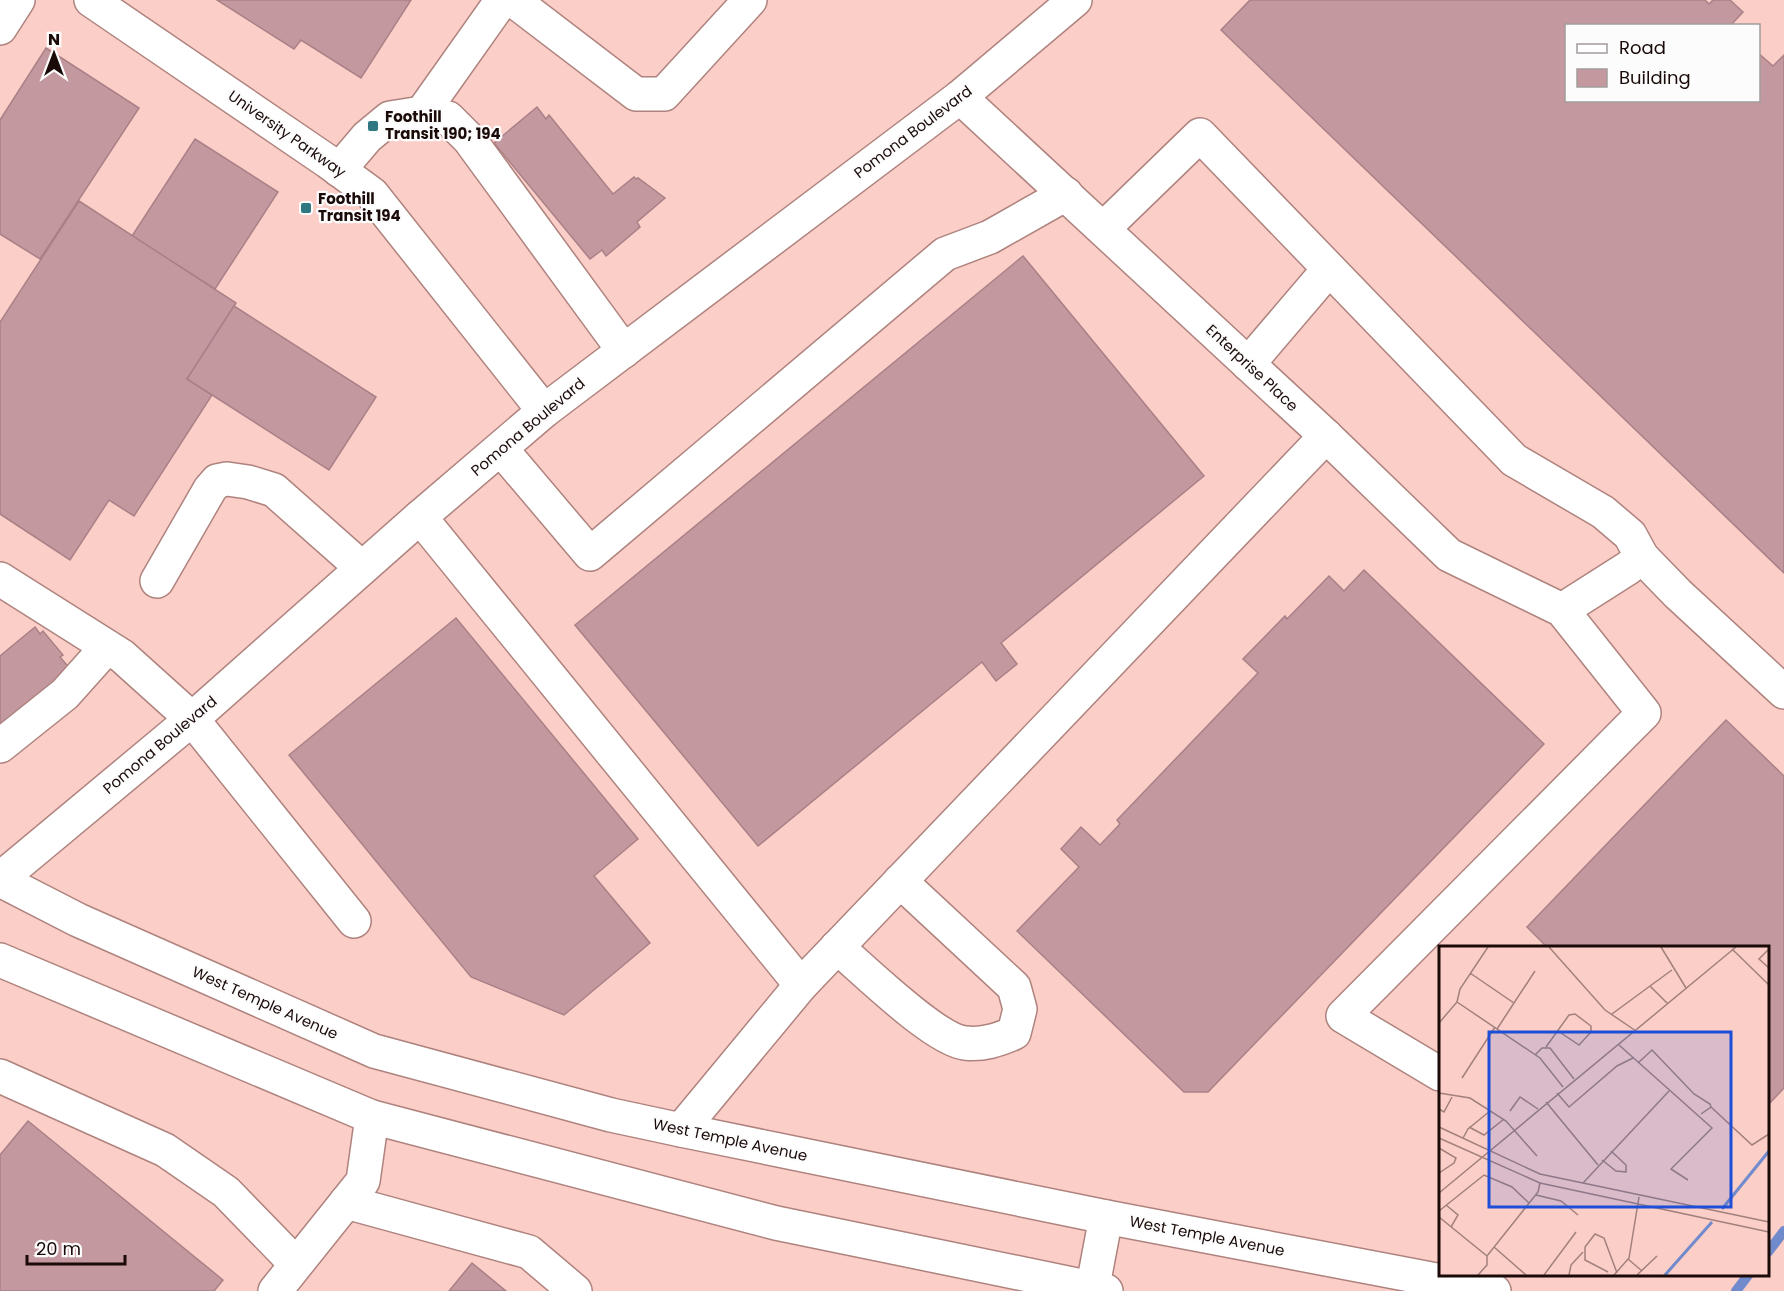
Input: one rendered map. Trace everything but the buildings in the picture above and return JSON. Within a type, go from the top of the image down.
[{"type":"street","points":[[0,27],[18,0]]},
{"type":"street","name":"University Parkway","points":[[91,0],[372,194],[544,411]]},
{"type":"street","points":[[422,113],[502,0]]},
{"type":"street","points":[[513,0],[636,94],[664,94],[750,0]]},
{"type":"street","name":"Pomona Boulevard","points":[[0,880],[192,719],[420,517],[544,411],[960,97],[1075,0]]},
{"type":"street","name":"Enterprise Place","points":[[960,97],[1326,436],[1449,555],[1563,610]]},
{"type":"street","points":[[339,170],[367,137],[390,118],[422,113],[448,118],[469,139],[624,351]]},
{"type":"street","points":[[1103,229],[1200,135],[1514,460],[1604,512],[1630,535],[1642,557],[1678,594],[1784,692]]},
{"type":"street","points":[[501,449],[590,554],[945,254],[990,237],[1066,194]]},
{"type":"street","points":[[1248,364],[1329,269]]},
{"type":"street","points":[[681,1130],[801,985],[1326,436]]},
{"type":"street","points":[[157,581],[210,489],[217,481],[227,479],[248,482],[274,490],[362,568]]},
{"type":"street","points":[[420,517],[801,985]]},
{"type":"street","points":[[1439,1073],[1343,1016],[1644,713],[1563,610],[1642,557]]},
{"type":"street","points":[[1,581],[122,656],[192,719],[354,921]]},
{"type":"street","points":[[0,746],[65,694],[107,647]]},
{"type":"street","name":"West Temple Avenue","points":[[0,880],[78,920],[374,1051],[611,1115],[1106,1217],[1494,1291]]},
{"type":"street","points":[[837,947],[933,1030],[963,1043],[992,1042],[1014,1033],[1020,1009],[1014,987],[900,881]]},
{"type":"street","points":[[0,960],[372,1117],[776,1223],[1097,1290],[1106,1217]]},
{"type":"street","points":[[0,1076],[165,1150],[226,1192],[296,1264]]},
{"type":"street","points":[[274,1291],[363,1181],[372,1117]]},
{"type":"street","points":[[346,1202],[529,1252],[575,1291]]},
{"type":"waterway","points":[[1769,1251],[1784,1231]]},
{"type":"waterway","points":[[1736,1291],[1747,1276]]},
{"type":"place","name":"Foothill Transit 190; 194","points":[[373,126]]},
{"type":"place","name":"Foothill Transit 194","points":[[306,208]]}]
